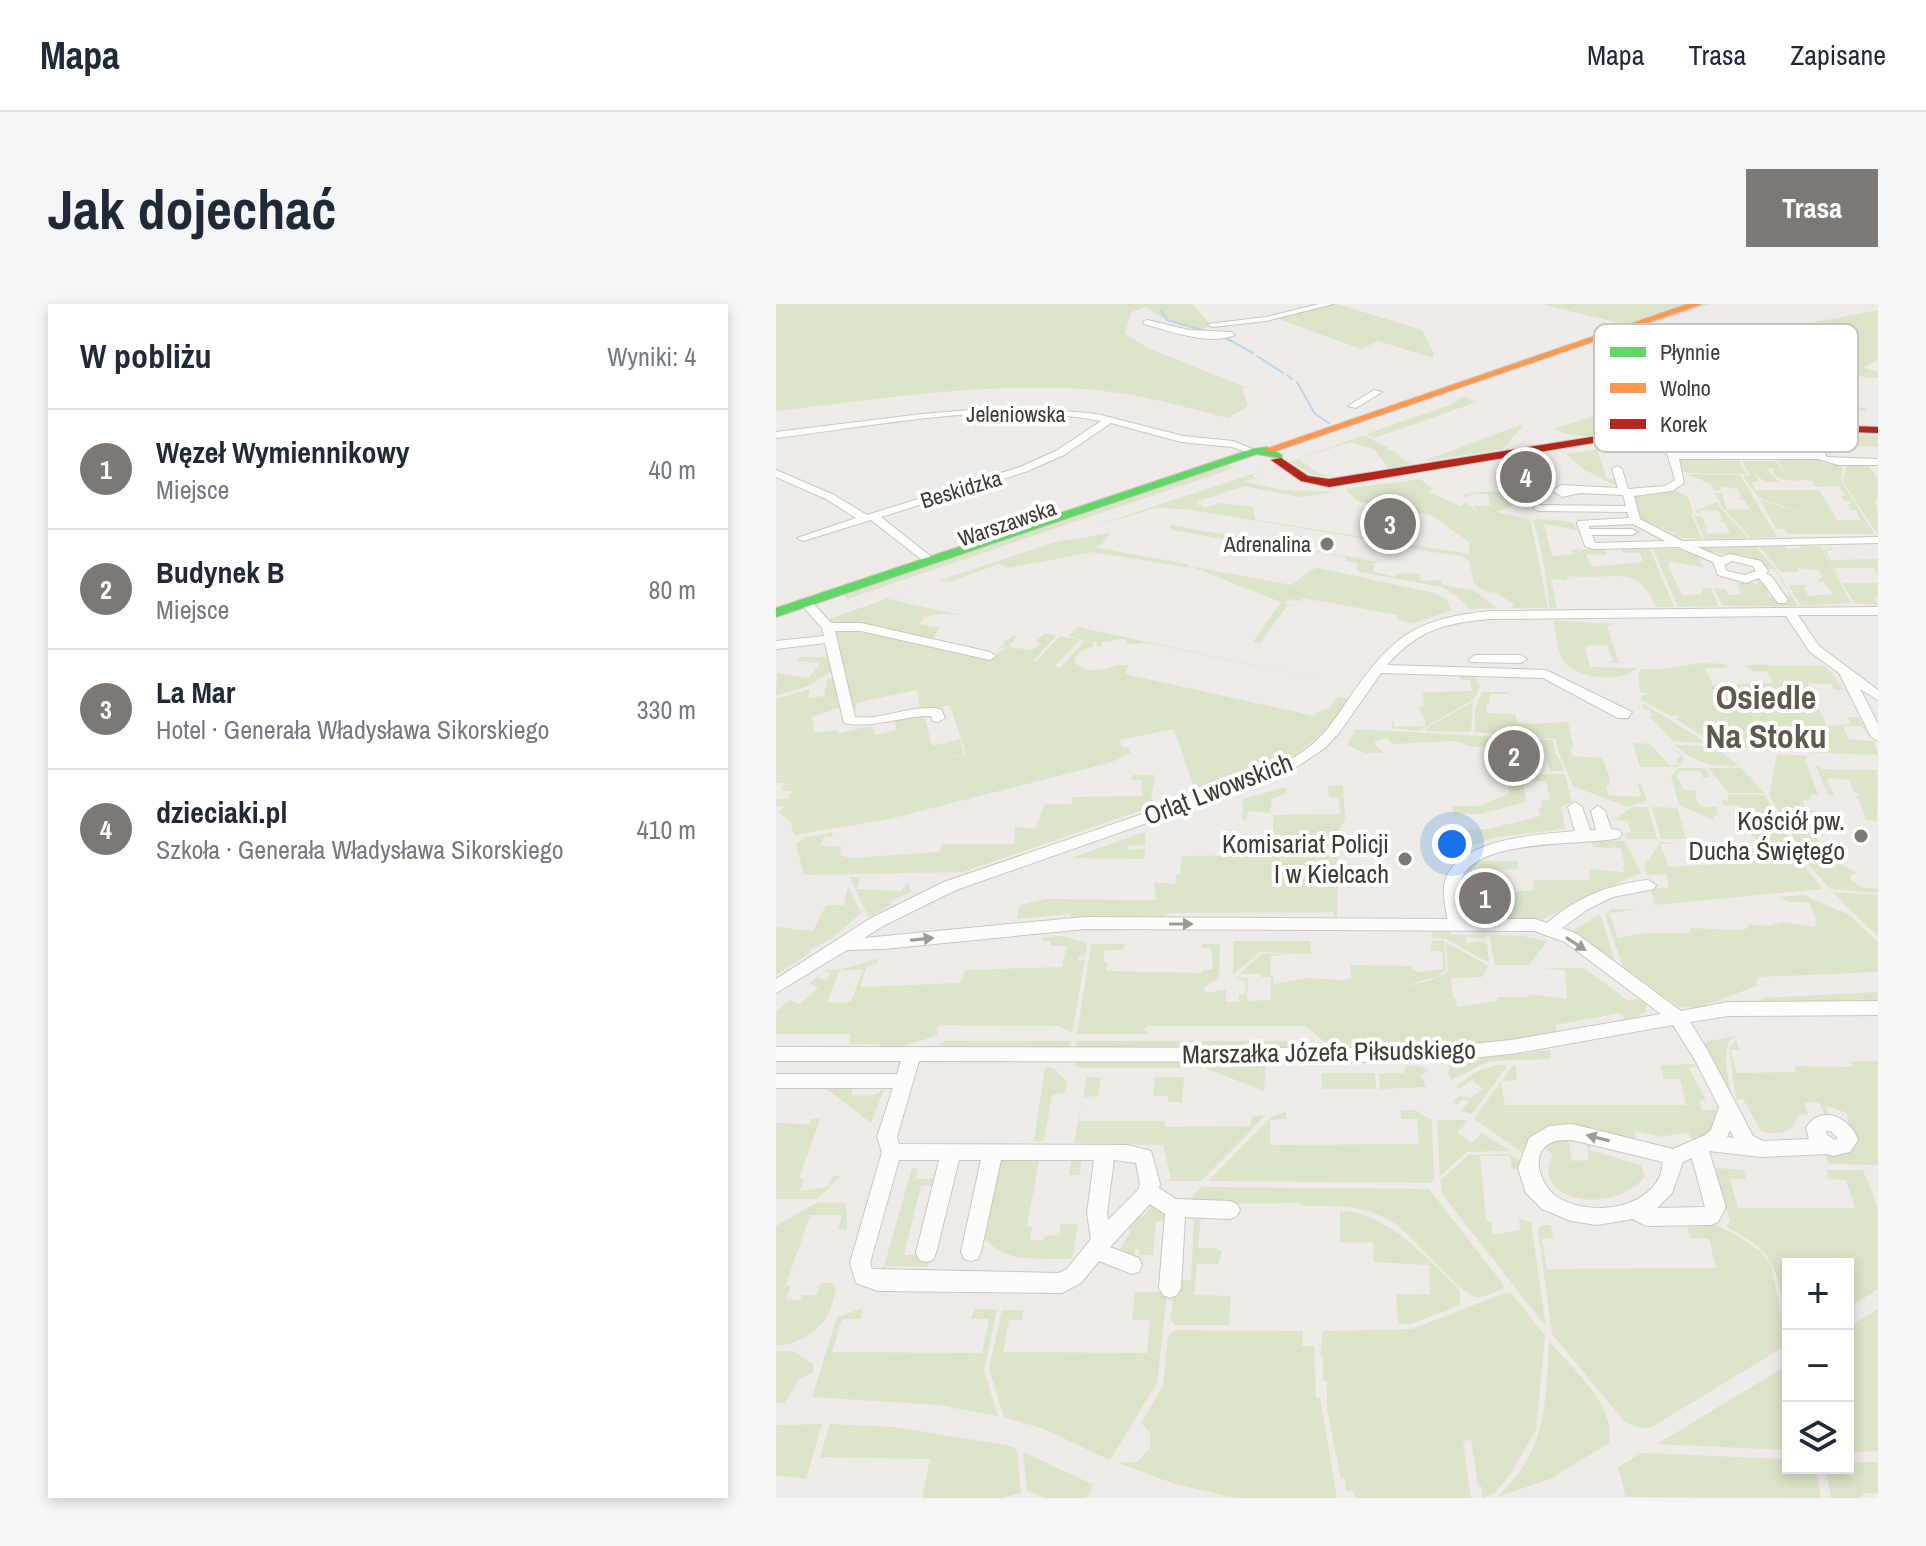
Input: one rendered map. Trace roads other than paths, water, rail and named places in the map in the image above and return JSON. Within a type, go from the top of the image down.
[{"type":"main road","name":"Warszawska","points":[[1638,324],[1697,304]]},
{"type":"main road","name":"Warszawska","points":[[776,627],[821,620],[1411,405],[1460,394],[1507,368],[1594,339]]},
{"type":"main road","points":[[1858,429],[1878,430]]},
{"type":"main road","points":[[1263,458],[1305,479],[1337,482],[1594,441]]},
{"type":"main road","name":"Warszawska","points":[[776,613],[821,620],[930,561],[1263,458]]},
{"type":"street","points":[[1212,324],[1266,319],[1329,304]]},
{"type":"street","points":[[1147,322],[1196,335],[1231,335]]},
{"type":"street","points":[[1353,406],[1377,392]]},
{"type":"street","name":"Jeleniowska","points":[[776,435],[982,412],[1069,413],[1110,419],[1186,440],[1228,441],[1263,458]]},
{"type":"street","name":"Beskidzka","points":[[803,538],[1024,469],[1060,453],[1110,419]]},
{"type":"street","points":[[1575,490],[1665,490],[1678,484],[1680,474],[1670,452]]},
{"type":"street","points":[[1818,452],[1820,456]]},
{"type":"street","points":[[1673,456],[1820,456],[1835,462],[1878,462]]},
{"type":"street","points":[[1617,469],[1633,515],[1648,529],[1720,561],[1730,557],[1752,560],[1761,567],[1760,574]]},
{"type":"street","points":[[776,473],[869,518],[930,561]]},
{"type":"street","points":[[1538,508],[1633,515]]},
{"type":"street","points":[[1633,515],[1584,522],[1589,544],[1878,540]]},
{"type":"street","points":[[1585,532],[1639,532],[1648,529]]},
{"type":"street","points":[[1720,561],[1719,570],[1727,575],[1746,579],[1760,574]]},
{"type":"street","points":[[1760,574],[1768,579],[1782,600]]},
{"type":"street","points":[[1727,575],[1735,592]]},
{"type":"street","name":"Orląt Lwowskich","points":[[776,987],[911,904],[966,879],[1250,782],[1293,764],[1313,751],[1332,732],[1392,649],[1413,633],[1461,618],[1507,614],[1878,611]]},
{"type":"street","points":[[1790,612],[1811,646],[1845,673],[1871,686],[1878,696]]},
{"type":"street","points":[[821,620],[849,720],[865,722],[909,712],[936,712],[938,718]]},
{"type":"street","points":[[776,645],[821,620],[990,656]]},
{"type":"street","points":[[1475,659],[1519,663],[1552,675],[1608,709],[1623,715],[1625,712]]},
{"type":"street","points":[[1377,669],[1519,663]]},
{"type":"street","points":[[1845,673],[1878,737]]},
{"type":"street","points":[[1575,807],[1584,836]]},
{"type":"street","points":[[1456,923],[1452,886],[1455,875],[1470,858],[1512,844],[1610,834],[1598,811]]},
{"type":"street","points":[[1549,930],[1576,907],[1630,886],[1648,885]]},
{"type":"street","points":[[845,942],[851,945],[883,943],[1085,923],[1535,925],[1571,938],[1677,1017],[1702,1056],[1746,1142],[1761,1149]]},
{"type":"street","name":"Marszałka Józefa Piłsudskiego","points":[[776,1054],[1431,1055],[1511,1047],[1677,1017],[1755,1007],[1878,1008]]},
{"type":"street","points":[[912,1055],[887,1137],[892,1152],[860,1263],[860,1273],[869,1279],[1062,1283],[1074,1276],[1149,1192]]},
{"type":"street","points":[[776,1081],[904,1081]]},
{"type":"street","points":[[1674,1157],[1664,1189],[1651,1202],[1636,1211],[1600,1217],[1561,1210],[1548,1204],[1536,1191],[1529,1164],[1536,1144],[1549,1134],[1572,1132],[1674,1157],[1704,1145],[1719,1134],[1728,1108]]},
{"type":"street","points":[[1704,1145],[1761,1149],[1828,1146]]},
{"type":"street","points":[[1636,1211],[1646,1217],[1711,1216],[1716,1207],[1704,1145]]},
{"type":"street","points":[[892,1152],[1105,1152],[1144,1157],[1149,1192]]},
{"type":"street","points":[[926,1253],[951,1152]]},
{"type":"street","points":[[971,1252],[993,1152]]},
{"type":"street","points":[[1099,1246],[1097,1213],[1105,1152]]},
{"type":"street","points":[[1149,1192],[1175,1208],[1230,1210]]},
{"type":"street","points":[[1170,1288],[1175,1208]]},
{"type":"street","points":[[1099,1246],[1132,1265]]},
{"type":"waterway","points":[[1161,311],[1167,320],[1209,332]]},
{"type":"waterway","points":[[1224,337],[1253,353]]},
{"type":"waterway","points":[[1257,356],[1283,373]]},
{"type":"waterway","points":[[1287,375],[1292,379]]},
{"type":"waterway","points":[[1297,382],[1315,414],[1329,423]]},
{"type":"place","name":"dzieciaki.pl","points":[[1526,477]]},
{"type":"place","name":"La Mar","points":[[1390,524]]},
{"type":"place","name":"Adrenalina","points":[[1327,544]]},
{"type":"place","name":"Budynek B","points":[[1514,756]]},
{"type":"place","name":"Kościół pw. Ducha Świętego","points":[[1861,836]]},
{"type":"place","name":"Komisariat Policji I w Kielcach","points":[[1405,859]]},
{"type":"place","name":"Węzeł Wymiennikowy","points":[[1485,898]]},
{"type":"district","name":"Osiedle Na Stoku","points":[[1766,716]]}]
